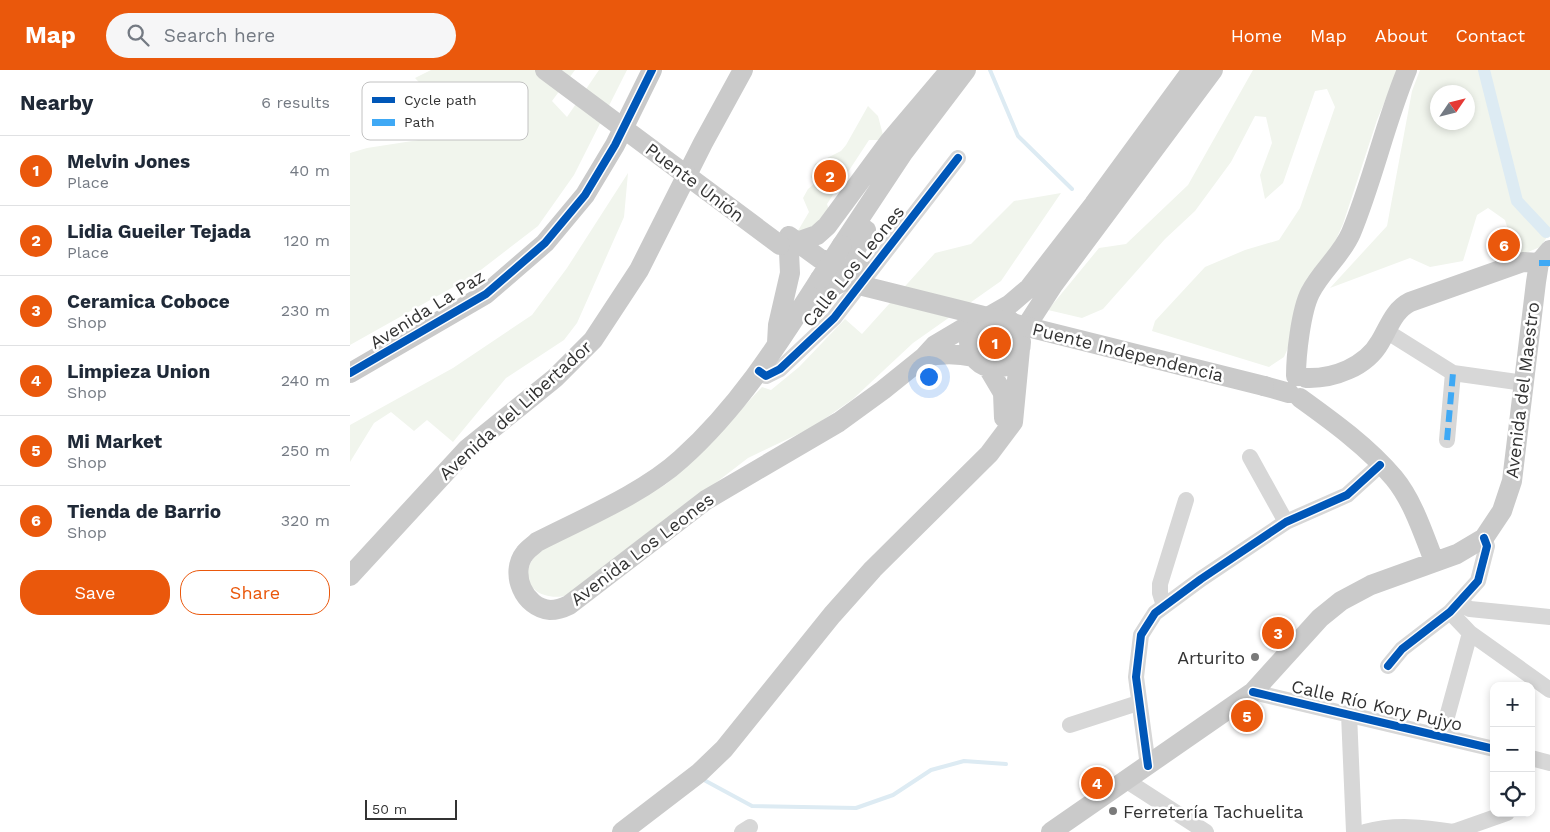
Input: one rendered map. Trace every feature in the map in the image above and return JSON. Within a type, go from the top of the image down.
[{"type":"main road","name":"Puente Unión","points":[[544,70],[788,244],[829,264],[852,280]]},
{"type":"main road","name":"Puente Unión","points":[[567,70],[788,244]]},
{"type":"main road","name":"Avenida La Paz","points":[[350,373],[486,294],[545,243],[585,195],[615,145],[652,70]]},
{"type":"main road","name":"Avenida del Libertador","points":[[350,576],[467,449],[555,378],[593,340],[639,270],[703,143],[743,70]]},
{"type":"main road","points":[[777,347],[778,325],[790,273],[788,244],[817,235],[827,226],[889,142],[950,70]]},
{"type":"main road","name":"Avenida Los Leones","points":[[966,70],[902,153],[777,347],[730,409],[681,459],[642,486],[537,542],[525,553],[518,577],[522,590],[529,600],[549,610],[569,605],[706,500],[838,422],[924,357],[935,346],[1009,304],[1029,288],[1094,204],[1192,70]]},
{"type":"main road","points":[[924,357],[940,353],[1001,367],[1009,364],[1053,285],[1213,70]]},
{"type":"main road","points":[[1407,70],[1394,102],[1350,234],[1336,258],[1308,297],[1296,360],[1297,384],[1394,478],[1405,496],[1434,561]]},
{"type":"main road","points":[[777,347],[800,330],[825,293],[835,284],[852,280],[855,248],[914,155],[947,108],[947,94]]},
{"type":"main road","name":"Puente Independencia","points":[[852,280],[1266,380],[1297,384],[1322,379],[1344,371],[1371,356],[1397,311],[1410,302],[1545,256]]},
{"type":"main road","name":"Avenida del Maestro","points":[[1051,832],[1127,781],[1252,692],[1320,618],[1341,601],[1371,585],[1457,554],[1484,538],[1502,511],[1512,481],[1524,383],[1545,256]]},
{"type":"main road","points":[[622,832],[692,779],[724,749],[832,615],[873,569],[989,454],[1013,422],[1020,342],[1014,324],[1008,319],[1001,317],[981,321],[969,340],[980,362],[1004,392],[1006,408],[1003,435]]},
{"type":"street","name":"Calle Los Leones","points":[[759,371],[766,376],[780,368],[834,318],[958,158]]},
{"type":"street","points":[[1386,331],[1453,373],[1524,383]]},
{"type":"street","points":[[1447,440],[1453,373]]},
{"type":"street","points":[[1250,457],[1286,522]]},
{"type":"street","points":[[1148,766],[1136,677],[1141,635],[1155,613],[1286,522],[1347,495],[1380,464]]},
{"type":"street","points":[[1164,606],[1160,593],[1160,584],[1186,500]]},
{"type":"street","points":[[1388,666],[1402,649],[1454,608],[1478,581],[1487,546],[1484,538]]},
{"type":"street","points":[[1454,608],[1550,617]]},
{"type":"street","points":[[1454,608],[1470,633],[1550,690]]},
{"type":"street","points":[[1442,735],[1470,633]]},
{"type":"street","name":"Calle Río Kory Pujyo","points":[[1252,692],[1442,735],[1490,748]]},
{"type":"street","points":[[1070,725],[1138,703]]},
{"type":"street","points":[[1349,714],[1354,832]]},
{"type":"street","points":[[1535,759],[1550,763]]},
{"type":"street","points":[[1127,781],[1206,832]]},
{"type":"street","points":[[1365,832],[1379,828],[1402,827],[1453,832],[1496,817]]},
{"type":"street","points":[[1492,832],[1504,817]]},
{"type":"shaded area","points":[[431,70],[575,70],[552,101],[567,117],[599,70],[627,70],[574,175],[538,226],[473,276],[350,345],[350,153],[367,148],[419,140],[528,140],[528,82],[419,82],[415,78]]},
{"type":"shaded area","points":[[1253,70],[1398,70],[1377,120],[1343,224],[1284,357],[1269,367],[1152,331],[1155,321],[1205,267],[1245,250],[1279,240],[1300,208],[1335,107],[1327,89],[1315,91],[1283,183],[1265,199],[1260,175],[1272,143],[1266,117],[1255,116],[1231,162],[1195,211],[1165,239],[1103,309],[1082,318],[1048,310],[1099,248],[1126,244],[1188,185]]},
{"type":"shaded area","points":[[1420,70],[1550,70],[1550,233],[1540,247],[1516,257],[1505,220],[1488,208],[1477,215],[1463,261],[1430,267],[1410,258],[1330,288],[1387,226],[1412,91]]},
{"type":"shaded area","points":[[868,106],[878,116],[883,135],[879,140],[869,140],[827,204],[830,213],[820,228],[796,234],[809,212],[803,198],[808,189],[815,183],[811,177],[815,164],[841,151]]},
{"type":"shaded area","points":[[628,173],[624,217],[577,323],[564,340],[506,378],[453,442],[427,420],[414,431],[391,412],[374,423],[350,462],[350,425],[453,368],[532,315],[567,268]]},
{"type":"shaded area","points":[[1061,193],[1001,281],[913,343],[853,399],[813,427],[748,458],[570,595],[547,596],[538,592],[532,586],[528,579],[528,570],[532,560],[540,550],[665,485],[690,464],[762,387],[771,390],[799,367],[845,319],[862,334],[935,253],[971,244],[1014,201]]},
{"type":"shaded area","points":[[984,326],[1010,331],[1013,345],[1005,357],[991,360],[980,352],[977,338]]},
{"type":"waterway","points":[[990,70],[1018,136],[1072,189]]},
{"type":"waterway","points":[[1484,70],[1517,201],[1546,232]]},
{"type":"waterway","points":[[704,780],[752,806],[856,808],[893,795],[931,770],[964,761],[1006,764]]},
{"type":"marked path","points":[[1539,263],[1550,263]]},
{"type":"marked path","points":[[1447,440],[1453,373]]},
{"type":"cycle path","points":[[350,373],[486,294],[545,243],[585,195],[615,145],[652,70]]},
{"type":"cycle path","points":[[759,371],[766,376],[780,369],[834,318],[958,158]]},
{"type":"cycle path","points":[[1148,766],[1136,677],[1141,635],[1155,613],[1201,579],[1286,522],[1347,495],[1380,465]]},
{"type":"cycle path","points":[[1388,666],[1402,649],[1450,612],[1478,581],[1487,546],[1484,538]]},
{"type":"cycle path","points":[[1253,692],[1490,748]]},
{"type":"place","name":"Lidia Gueiler Tejada","points":[[830,176]]},
{"type":"place","name":"Tienda de Barrio","points":[[1504,245]]},
{"type":"place","name":"Melvin Jones","points":[[995,343]]},
{"type":"place","name":"Ceramica Coboce","points":[[1278,633]]},
{"type":"place","name":"Arturito","points":[[1255,657]]},
{"type":"place","name":"Mi Market","points":[[1247,716]]},
{"type":"place","name":"Limpieza Union","points":[[1097,783]]},
{"type":"place","name":"Ferretería Tachuelita","points":[[1113,811]]}]
